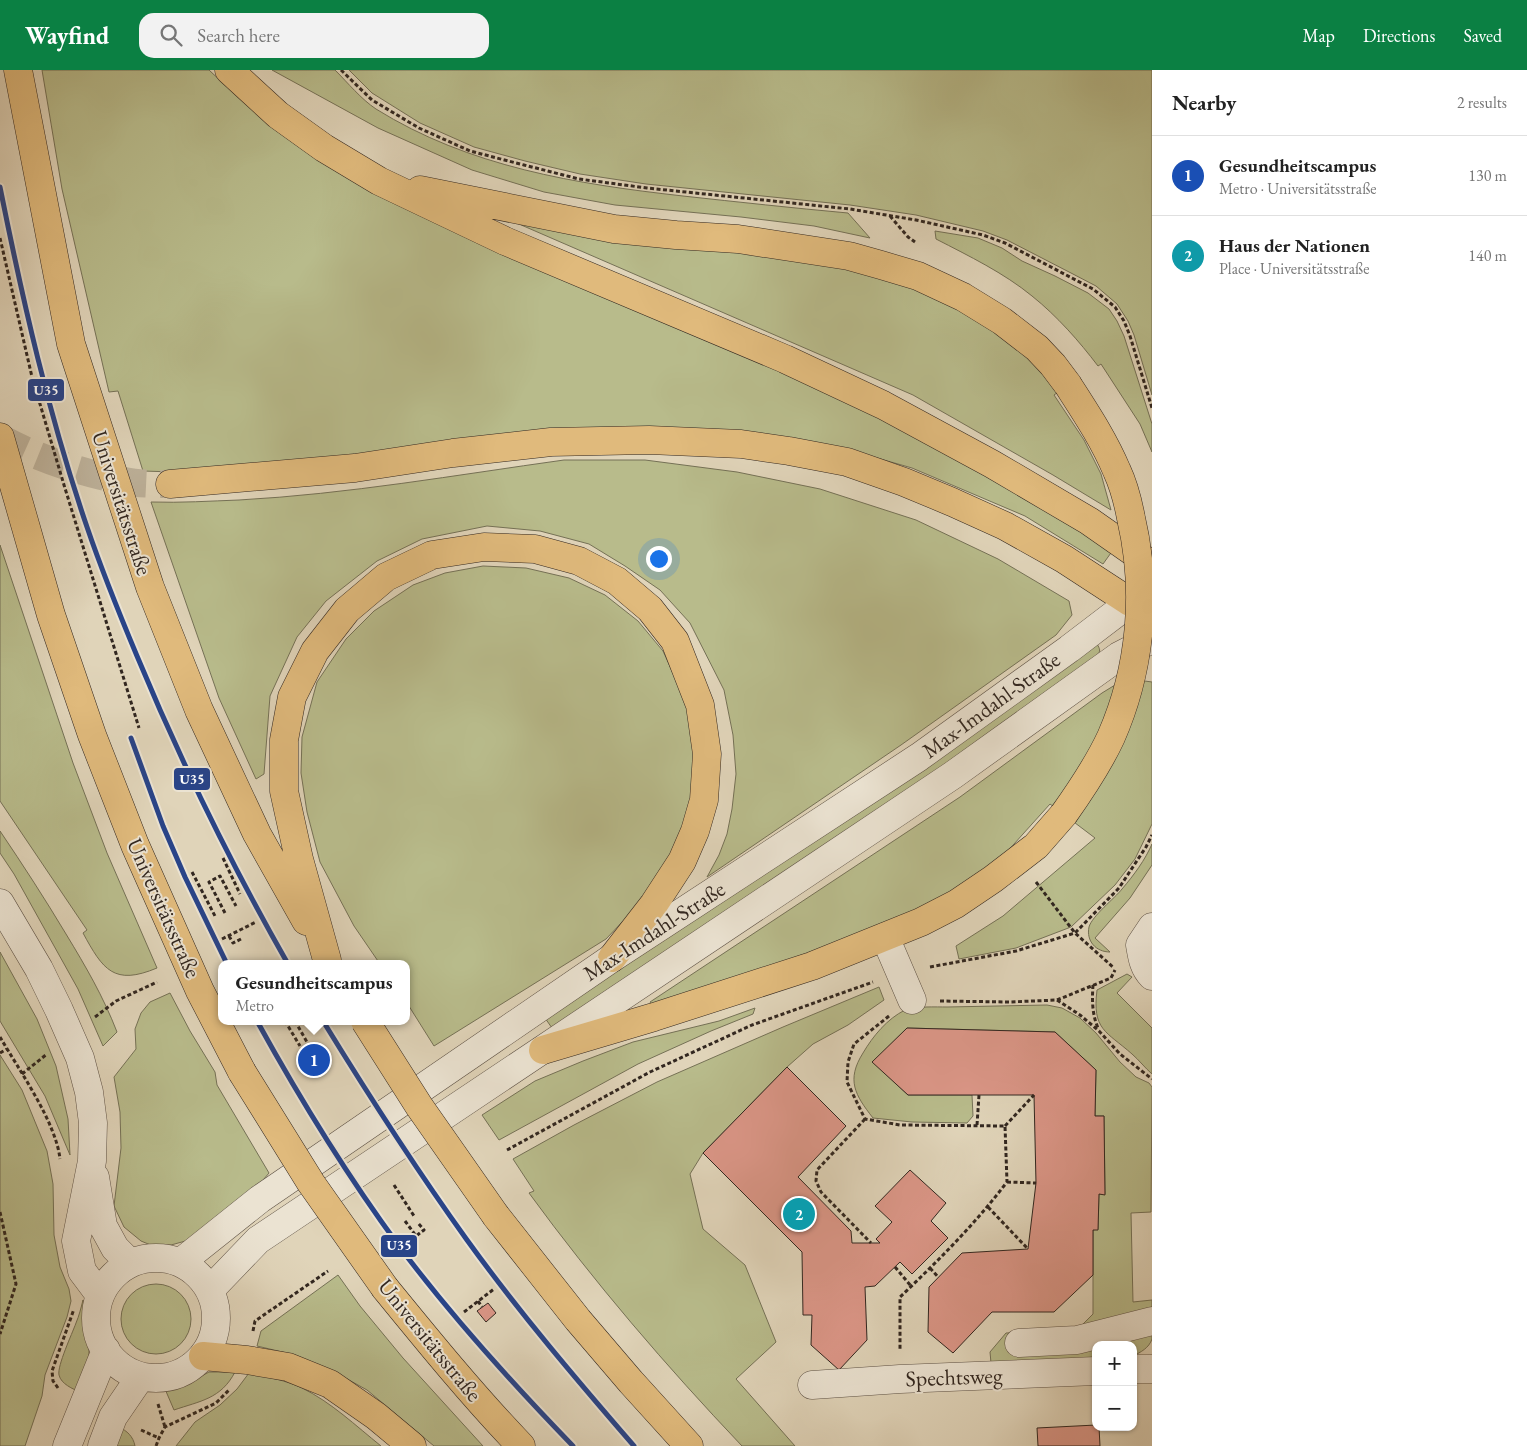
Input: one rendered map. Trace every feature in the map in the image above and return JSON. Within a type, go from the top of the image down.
[{"type":"highway","name":"Universitätsstraße","points":[[18,70],[71,344],[150,587],[199,710],[257,834],[327,960]]},
{"type":"highway","points":[[229,70],[278,115],[324,148],[379,182],[505,241],[785,359],[883,405],[992,464],[1089,522],[1152,565]]},
{"type":"highway","points":[[379,182],[614,229],[738,239],[841,255],[881,264],[918,276],[954,293],[1002,321],[1036,348],[1053,365],[1068,385],[1103,439],[1118,472],[1128,504],[1136,541],[1141,585],[1139,627],[1134,667],[1124,702],[1111,737],[1089,778],[1064,814],[1036,846],[956,904],[921,922],[885,937],[812,966],[654,1017],[543,1050]]},
{"type":"highway","name":"Universitätsstraße","points":[[0,436],[51,615],[92,735],[135,845],[200,991],[242,1072],[311,1183],[385,1288],[434,1349],[491,1415],[521,1446]]},
{"type":"highway","points":[[170,484],[355,468],[453,453],[551,442],[650,440],[741,444],[847,462],[920,488],[1005,526],[1064,559],[1130,602]]},
{"type":"highway","points":[[327,960],[299,859],[284,791],[284,740],[292,698],[315,651],[347,610],[386,577],[432,554],[484,547],[543,551],[579,561],[617,581],[650,609],[675,642],[700,705],[707,754],[704,800],[695,831],[682,861],[654,904],[612,958]]},
{"type":"highway","points":[[368,1025],[420,1106],[496,1216],[578,1320],[689,1446]]},
{"type":"highway","points":[[203,1356],[247,1360],[288,1367],[330,1384],[376,1416],[412,1446]]},
{"type":"street","name":"Max-Imdahl-Straße","points":[[181,1262],[260,1199],[612,958],[919,758],[1152,586]]},
{"type":"street","points":[[1130,602],[1152,618]]},
{"type":"street","name":"Max-Imdahl-Straße","points":[[210,1290],[258,1240],[953,775],[1119,656],[1152,639]]},
{"type":"street","points":[[0,903],[39,969],[80,1058],[89,1092],[93,1123],[92,1161],[76,1241],[82,1271],[100,1296]]},
{"type":"street","points":[[1152,928],[1140,945],[1142,960],[1152,976]]},
{"type":"street","points":[[885,937],[912,1000]]},
{"type":"street","points":[[92,1161],[103,1226],[116,1248],[130,1263]]},
{"type":"street","points":[[158,1257],[181,1262],[198,1274],[210,1290],[217,1314],[215,1332],[203,1356],[182,1372],[154,1378],[141,1376],[123,1368],[106,1350],[96,1320],[100,1296],[112,1276],[130,1263],[158,1257]]},
{"type":"street","points":[[1019,1343],[1076,1340],[1152,1321]]},
{"type":"street","points":[[68,1446],[106,1350]]},
{"type":"street","points":[[1137,1370],[1152,1369]]},
{"type":"street","name":"Spechtsweg","points":[[812,1385],[900,1379],[1092,1371]]},
{"type":"street","points":[[102,1446],[113,1417],[141,1376]]},
{"type":"path","points":[[890,216],[908,237],[921,247]]},
{"type":"path","points":[[0,238],[37,395],[139,728]]},
{"type":"path","points":[[507,1150],[650,1072],[752,1025],[900,972],[1016,951],[1075,933],[1119,888],[1152,835]]},
{"type":"path","points":[[223,858],[240,894]]},
{"type":"path","points":[[192,872],[215,916]]},
{"type":"path","points":[[225,913],[209,882],[220,876],[236,906]]},
{"type":"path","points":[[958,1002],[1057,1000],[1111,978],[1115,970],[1075,933],[1033,878]]},
{"type":"path","points":[[222,939],[256,922]]},
{"type":"path","points":[[229,936],[232,943],[243,938]]},
{"type":"path","points":[[116,1001],[157,982]]},
{"type":"path","points":[[1093,985],[1092,1003],[1099,1031]]},
{"type":"path","points":[[866,1119],[847,1082],[848,1062],[854,1044],[879,1023],[912,1000]]},
{"type":"path","points":[[1057,1000],[1080,1015],[1099,1031],[1120,1054],[1152,1079]]},
{"type":"path","points":[[288,1025],[300,1046]]},
{"type":"path","points":[[297,1025],[307,1042]]},
{"type":"path","points":[[0,1037],[40,1105],[58,1146],[60,1165]]},
{"type":"path","points":[[0,1053],[7,1048]]},
{"type":"path","points":[[977,1125],[979,1095]]},
{"type":"path","points":[[900,1379],[900,1296],[930,1268],[988,1207],[1007,1182],[1005,1126],[1034,1095]]},
{"type":"path","points":[[866,1119],[900,1125],[1005,1126]]},
{"type":"path","points":[[866,1119],[817,1170],[816,1181],[821,1192],[871,1242]]},
{"type":"path","points":[[389,1178],[414,1216]]},
{"type":"path","points":[[1007,1182],[1036,1183]]},
{"type":"path","points":[[988,1207],[1028,1249]]},
{"type":"path","points":[[0,1212],[16,1284],[0,1334]]},
{"type":"path","points":[[406,1221],[416,1236],[424,1230],[418,1223]]},
{"type":"path","points":[[895,1267],[911,1286]]},
{"type":"path","points":[[930,1268],[938,1277]]},
{"type":"path","points":[[156,1446],[165,1427],[216,1403],[232,1386],[247,1360],[255,1321],[328,1271]]},
{"type":"path","points":[[464,1312],[494,1289]]},
{"type":"path","points":[[478,1301],[482,1307]]},
{"type":"path","points":[[58,1390],[53,1381],[52,1371],[75,1307]]},
{"type":"green space","points":[[42,70],[209,70],[243,102],[291,140],[880,414],[1113,550],[1103,564],[1025,516],[912,468],[842,448],[354,456],[173,472],[143,471],[118,391],[109,392],[62,189]]},
{"type":"green space","points":[[272,70],[335,70],[370,105],[412,129],[486,159],[524,170],[603,186],[848,213],[870,238],[814,226],[615,205],[544,192],[472,170],[378,128]]},
{"type":"green space","points":[[349,70],[1152,70],[1152,395],[1134,335],[1117,304],[1096,286],[1007,240],[983,231],[916,215],[850,205],[646,184],[580,174],[525,161],[474,147],[420,123],[372,93]]},
{"type":"green space","points":[[512,221],[808,257],[919,286],[1002,333],[1061,390],[1054,395],[1084,440],[1101,474],[1111,510],[913,395]]},
{"type":"green space","points":[[935,231],[978,238],[1002,248],[1022,261],[1088,293],[1109,309],[1124,336],[1152,424],[1152,452],[1140,424],[1101,364],[1098,366],[1059,320],[1032,296],[1010,280],[936,239]]},
{"type":"green space","points":[[564,460],[645,460],[737,472],[820,489],[916,520],[998,559],[1069,601],[1072,615],[1056,635],[901,745],[707,877],[719,855],[727,834],[736,774],[733,735],[724,690],[690,623],[660,590],[589,544],[540,531],[487,526],[422,539],[377,561],[326,601],[297,637],[270,696],[264,774],[256,779],[219,698],[151,502],[239,500],[321,493]]},
{"type":"green space","points":[[0,545],[73,763],[107,853],[157,968],[142,973],[120,975],[104,965],[83,933],[87,930],[0,801]]},
{"type":"green space","points":[[483,566],[526,568],[569,578],[605,595],[638,621],[663,651],[689,709],[697,754],[688,828],[644,899],[606,939],[434,1046],[410,1008],[410,960],[377,960],[354,926],[320,862],[307,812],[301,773],[302,737],[317,682],[346,639],[374,611],[413,585],[445,573]]},
{"type":"green space","points":[[1097,644],[1100,650],[1097,655],[1018,716],[552,1028],[545,1018]]},
{"type":"green space","points":[[1130,679],[1152,682],[1152,824],[1135,859],[1115,885],[1071,927],[1016,948],[959,959],[956,946],[1003,916],[1095,838],[1050,804],[987,874],[913,916],[653,1007],[650,1002],[960,797],[1102,693]]},
{"type":"green space","points":[[0,831],[66,934],[106,1006],[117,1032],[103,1046],[78,989],[14,874],[0,853]]},
{"type":"green space","points":[[1152,844],[1152,865],[1130,898],[1095,938],[1110,952],[1096,948],[1088,932],[1091,923],[1131,878],[1143,862]]},
{"type":"green space","points":[[0,952],[37,1019],[56,1066],[68,1119],[70,1155],[45,1096],[0,1021]]},
{"type":"green space","points":[[1127,974],[1132,977],[1117,993],[1152,1028],[1152,1074],[1135,1056],[1108,1034],[1099,1022],[1097,1014],[1097,990]]},
{"type":"green space","points":[[879,987],[884,1000],[848,1025],[813,1044],[787,1067],[703,1153],[690,1174],[703,1229],[745,1265],[776,1342],[736,1379],[795,1446],[742,1446],[658,1354],[579,1259],[529,1193],[534,1191],[513,1159],[657,1082]]},
{"type":"green space","points":[[170,993],[215,1072],[217,1085],[269,1173],[258,1186],[189,1240],[171,1245],[153,1246],[141,1241],[124,1227],[114,1206],[121,1148],[120,1112],[114,1077],[136,1049],[135,1029],[141,1013],[150,1002]]},
{"type":"green space","points":[[1047,1005],[1062,1008],[1080,1018],[1096,1033],[1120,1062],[1136,1077],[1149,1083],[1152,1087],[1151,1212],[1131,1213],[1133,1302],[1152,1300],[1152,1339],[1142,1351],[1137,1354],[1137,1341],[1092,1341],[1092,1359],[991,1363],[990,1352],[1006,1333],[1077,1330],[1093,1314],[1093,1230],[1098,1229],[1099,1194],[1105,1194],[1104,1116],[1095,1116],[1096,1070],[1055,1032],[907,1028],[873,1062],[908,1095],[972,1095],[973,1116],[967,1123],[912,1122],[873,1118],[861,1102],[855,1087],[855,1071],[858,1063],[871,1040],[892,1018],[905,1010],[926,1007]]},
{"type":"green space","points":[[755,1008],[753,1014],[638,1064],[499,1140],[482,1115],[535,1081],[583,1061],[633,1042],[719,1021]]},
{"type":"green space","points":[[0,1055],[22,1090],[47,1151],[53,1184],[54,1235],[60,1267],[69,1289],[71,1301],[67,1317],[45,1375],[42,1396],[25,1446],[0,1446]]},
{"type":"green space","points":[[338,1275],[360,1306],[403,1358],[483,1446],[434,1446],[367,1390],[331,1370],[295,1355],[257,1346],[261,1331]]},
{"type":"green space","points":[[156,1284],[175,1290],[185,1300],[191,1319],[185,1338],[175,1348],[156,1354],[137,1348],[127,1338],[121,1319],[127,1300],[137,1290]]},
{"type":"green space","points":[[83,1300],[89,1358],[80,1392],[62,1381],[59,1371],[62,1357],[78,1318]]},
{"type":"green space","points":[[209,1372],[235,1372],[216,1394],[174,1410],[165,1389],[187,1384]]},
{"type":"green space","points":[[249,1373],[289,1383],[313,1394],[343,1415],[381,1446],[176,1446],[195,1422],[220,1405],[237,1389]]},
{"type":"green space","points":[[119,1427],[129,1434],[135,1446],[112,1446]]},
{"type":"building","points":[[907,1028],[1055,1032],[1096,1070],[1095,1116],[1104,1116],[1105,1195],[1099,1194],[1098,1230],[1093,1230],[1093,1275],[1054,1312],[992,1312],[953,1353],[928,1332],[929,1287],[962,1253],[1028,1249],[1036,1183],[1034,1095],[908,1095],[872,1062]]},
{"type":"building","points":[[787,1067],[846,1126],[798,1177],[851,1231],[852,1243],[880,1243],[876,1239],[892,1222],[875,1206],[910,1170],[946,1203],[931,1221],[948,1238],[912,1274],[900,1262],[875,1286],[865,1287],[867,1340],[839,1370],[811,1345],[812,1315],[803,1315],[802,1252],[703,1153]]},
{"type":"building","points":[[488,1303],[496,1313],[486,1322],[477,1311]]},
{"type":"building","points":[[1092,1425],[1092,1431],[1099,1431],[1100,1446],[1038,1446],[1037,1428]]},
{"type":"tunnel","points":[[0,438],[45,458],[92,474],[135,483],[170,484]]},
{"type":"transit line","name":"U35","points":[[0,187],[18,273],[49,401],[73,485],[99,560],[137,656],[189,774],[227,851],[286,960]]},
{"type":"transit line","name":"U35","points":[[131,738],[163,826],[225,960]]},
{"type":"transit line","name":"U35","points":[[259,1025],[324,1136],[399,1246],[483,1349],[573,1446]]},
{"type":"transit line","name":"U35","points":[[326,1025],[393,1132],[467,1240],[527,1319],[634,1446]]},
{"type":"place","name":"Gesundheitscampus","points":[[314,1060]]},
{"type":"place","name":"Haus der Nationen","points":[[799,1214]]}]
